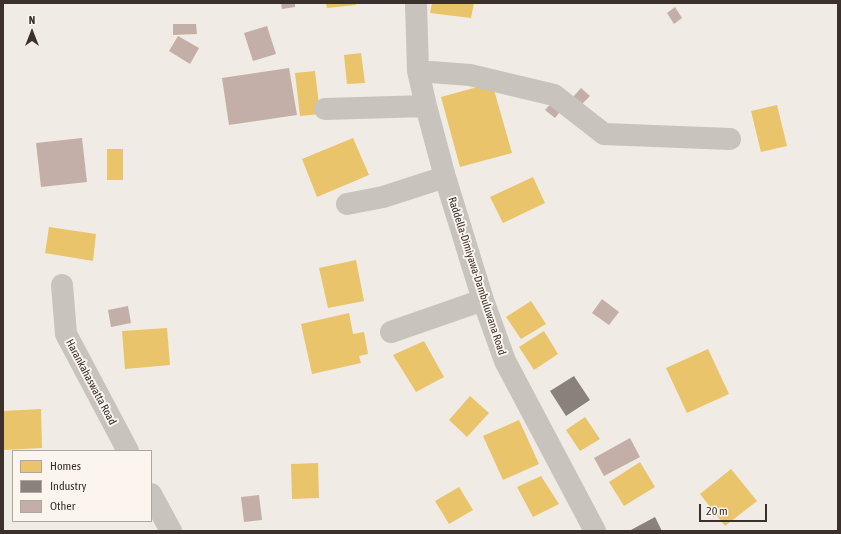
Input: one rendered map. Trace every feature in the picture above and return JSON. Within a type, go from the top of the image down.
[{"type":"street","name":"Raddella-Dimiyawa-Dambuluwana Road","points":[[416,3],[418,71],[445,177],[483,300],[505,361],[595,531]]},
{"type":"street","points":[[418,71],[470,75],[554,95],[604,134],[730,139]]},
{"type":"street","points":[[325,109],[426,106]]},
{"type":"street","points":[[348,204],[383,197],[445,177]]},
{"type":"street","name":"Harankahaswatta Road","points":[[62,285],[66,334],[127,450]]},
{"type":"street","points":[[391,332],[483,300]]},
{"type":"street","points":[[152,496],[171,531]]},
{"type":"building: Homes","points":[[326,3],[356,3],[356,5],[327,8]]},
{"type":"building: Homes","points":[[432,3],[474,3],[471,18],[430,13]]},
{"type":"building: Homes","points":[[361,53],[365,83],[347,84],[344,55]]},
{"type":"building: Homes","points":[[315,71],[320,114],[300,116],[295,73]]},
{"type":"building: Homes","points":[[492,83],[512,153],[460,167],[441,97]]},
{"type":"building: Homes","points":[[777,105],[787,146],[761,152],[751,111]]},
{"type":"building: Homes","points":[[353,138],[369,175],[317,197],[302,159]]},
{"type":"building: Homes","points":[[107,149],[123,149],[123,180],[107,180]]},
{"type":"building: Homes","points":[[533,177],[545,203],[503,223],[490,197]]},
{"type":"building: Homes","points":[[49,227],[96,234],[93,261],[45,253]]},
{"type":"building: Homes","points":[[356,260],[364,301],[328,308],[319,268]]},
{"type":"building: Homes","points":[[531,301],[546,324],[521,339],[506,317]]},
{"type":"building: Homes","points":[[349,313],[353,334],[364,332],[368,354],[359,356],[361,363],[312,374],[301,324]]},
{"type":"building: Homes","points":[[167,328],[170,365],[125,369],[122,331]]},
{"type":"building: Homes","points":[[544,331],[558,354],[534,370],[519,347]]},
{"type":"building: Homes","points":[[424,341],[444,377],[416,392],[393,355]]},
{"type":"building: Homes","points":[[708,349],[729,394],[687,413],[666,368]]},
{"type":"building: Homes","points":[[470,396],[489,413],[467,437],[449,420]]},
{"type":"building: Homes","points":[[41,409],[42,448],[3,450],[3,411]]},
{"type":"building: Homes","points":[[585,417],[600,439],[580,451],[566,430]]},
{"type":"building: Homes","points":[[519,420],[539,464],[503,480],[483,436]]},
{"type":"building: Homes","points":[[640,462],[655,487],[624,506],[609,482]]},
{"type":"building: Homes","points":[[318,463],[319,498],[292,499],[291,464]]},
{"type":"building: Homes","points":[[731,469],[757,501],[725,526],[700,494]]},
{"type":"building: Homes","points":[[541,476],[559,504],[533,517],[517,487]]},
{"type":"building: Homes","points":[[459,487],[473,510],[449,524],[435,501]]},
{"type":"building: Industry","points":[[574,376],[590,400],[566,416],[550,391]]},
{"type":"building: Industry","points":[[655,517],[662,531],[629,531]]},
{"type":"building: Other","points":[[281,3],[295,3],[295,7],[282,9]]},
{"type":"building: Other","points":[[675,7],[682,18],[674,24],[667,13]]},
{"type":"building: Other","points":[[173,24],[196,24],[197,34],[173,35]]},
{"type":"building: Other","points":[[267,26],[276,54],[253,61],[244,33]]},
{"type":"building: Other","points":[[178,36],[199,48],[190,64],[169,51]]},
{"type":"building: Other","points":[[289,68],[297,115],[229,125],[222,78]]},
{"type":"building: Other","points":[[581,88],[590,96],[581,105],[573,97]]},
{"type":"building: Other","points":[[554,100],[563,108],[555,118],[545,110]]},
{"type":"building: Other","points":[[82,138],[87,182],[41,187],[36,143]]},
{"type":"building: Other","points":[[602,299],[619,312],[609,325],[592,313]]},
{"type":"building: Other","points":[[128,306],[131,323],[111,327],[108,310]]},
{"type":"building: Other","points":[[630,438],[640,457],[604,476],[594,458]]},
{"type":"building: Other","points":[[259,495],[262,520],[244,522],[241,497]]}]
